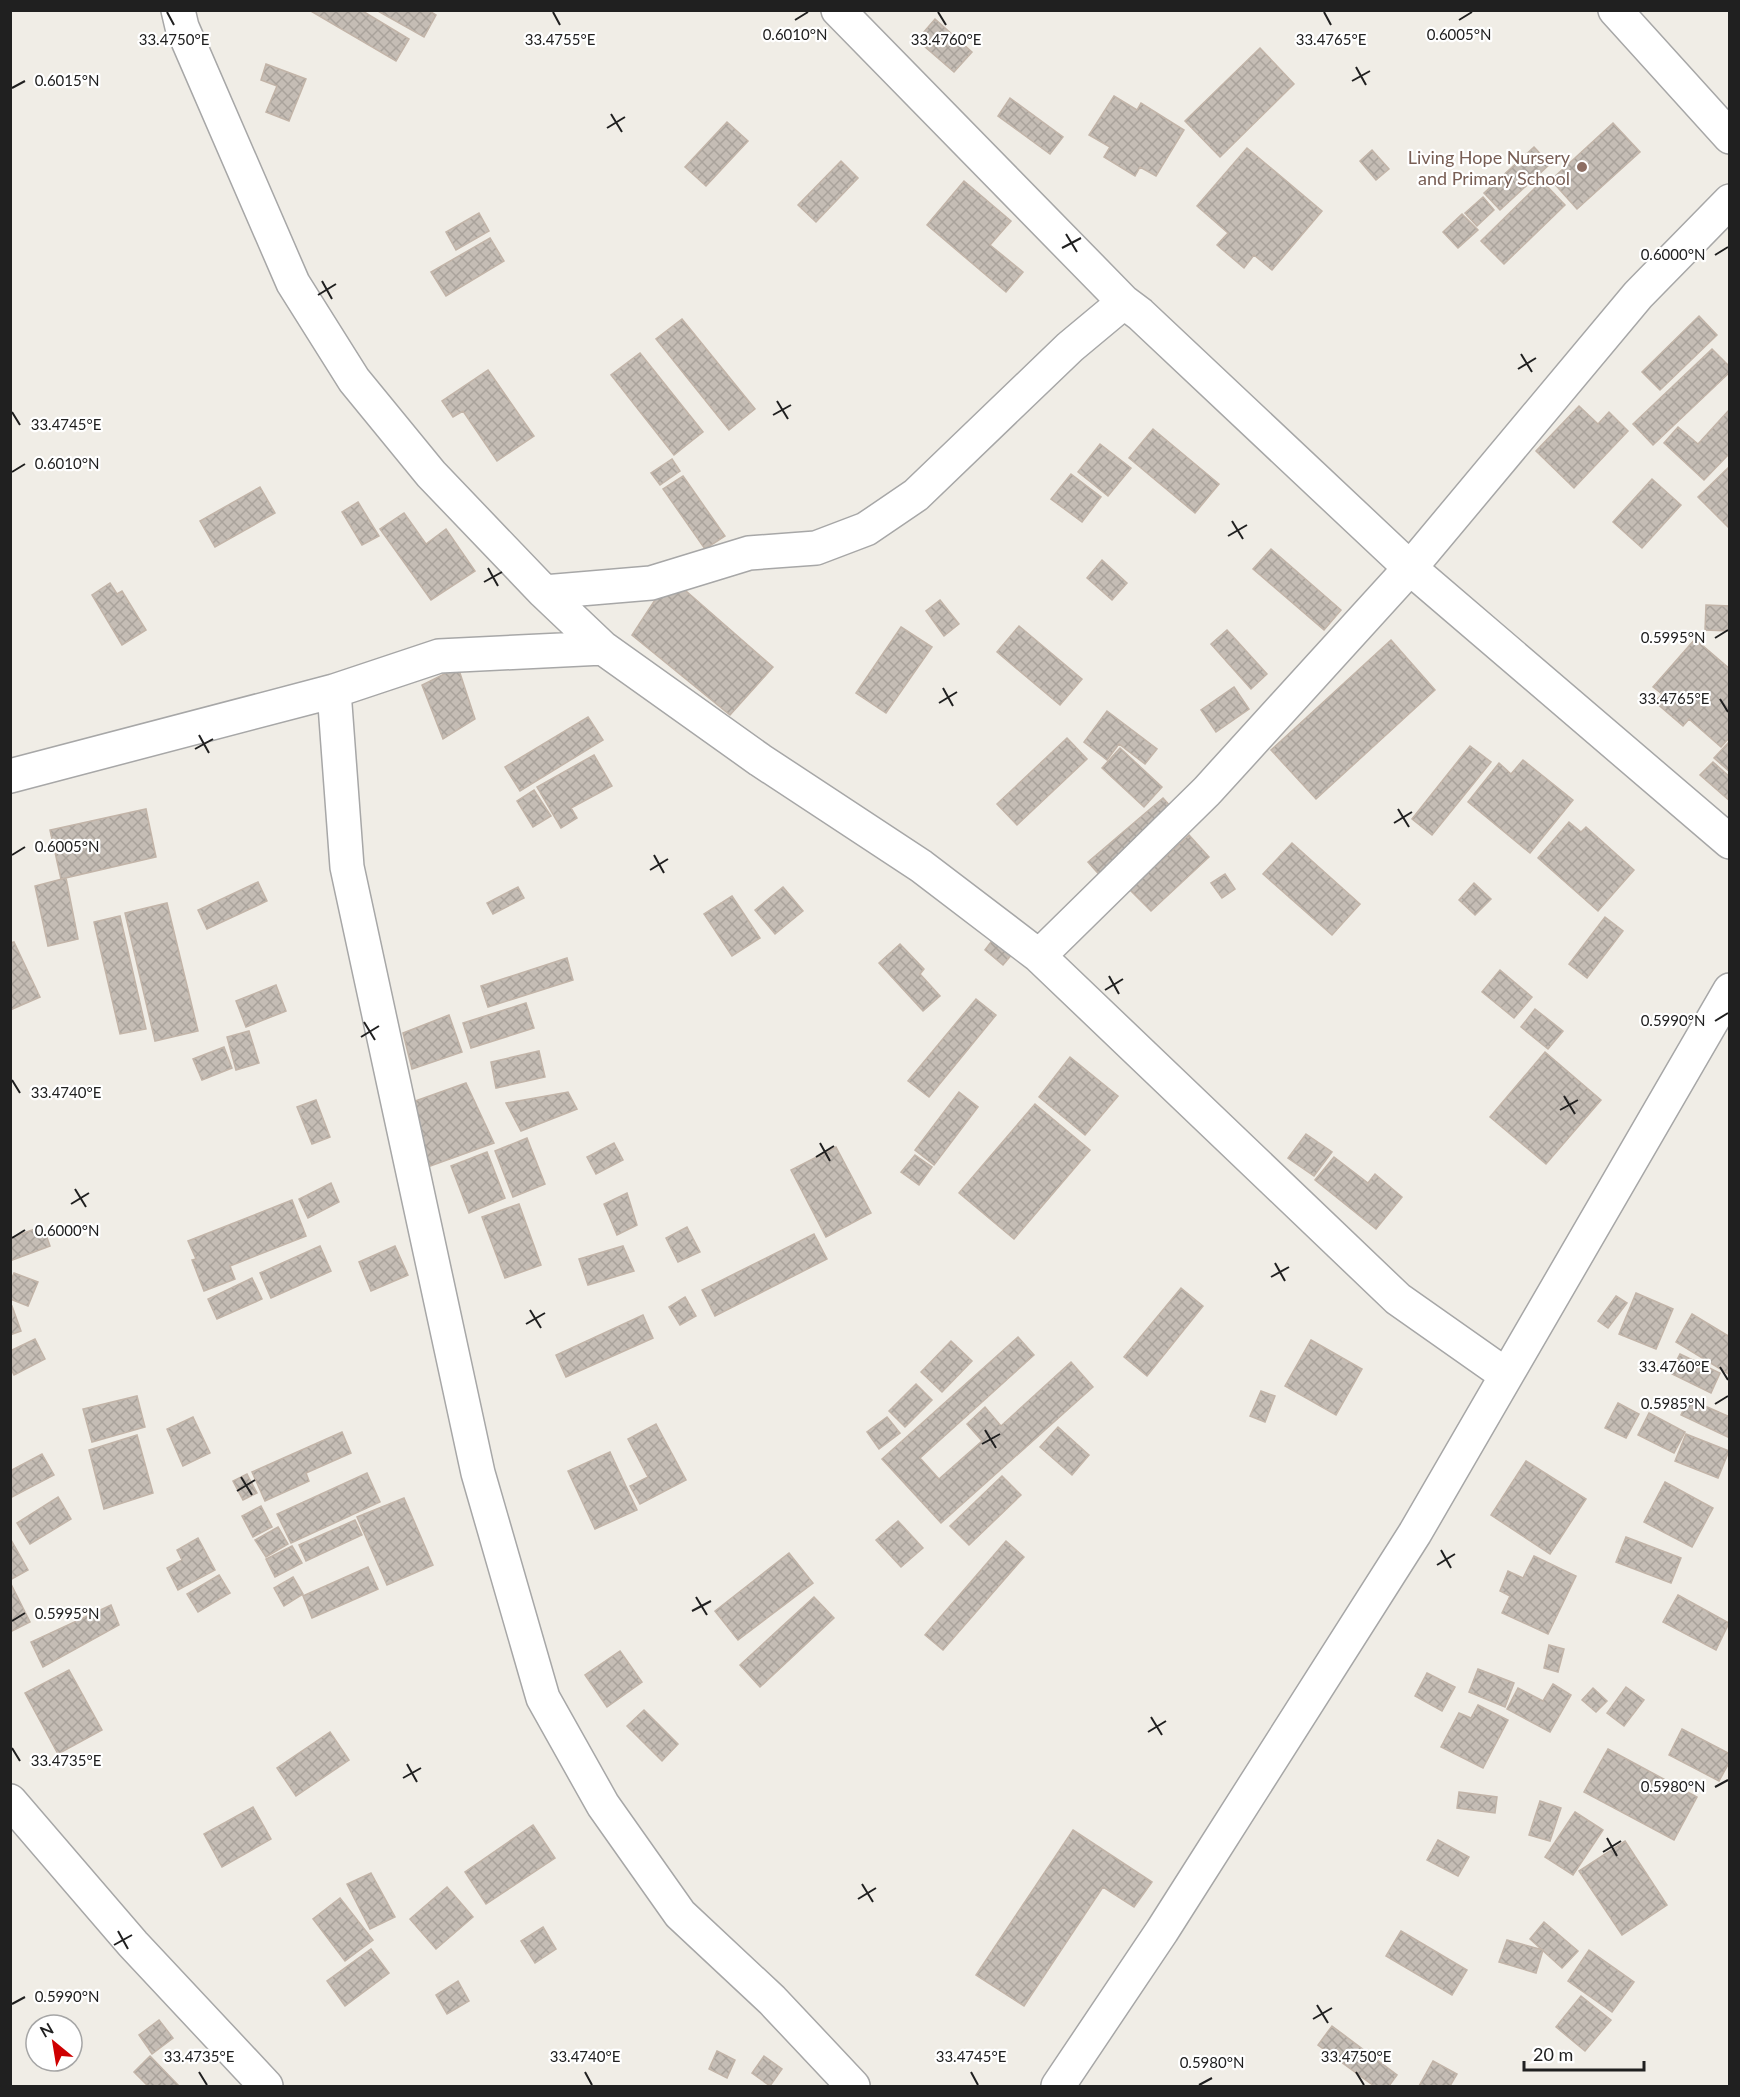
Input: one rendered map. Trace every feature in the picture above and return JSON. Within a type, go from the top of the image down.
[{"type":"street","points":[[178,10],[182,27],[293,283],[361,388],[431,474],[544,592],[603,648],[760,760],[921,866],[1039,956],[1398,1299],[1506,1375]]},
{"type":"street","points":[[838,10],[1124,302],[1140,314],[1410,568],[1730,842]]},
{"type":"street","points":[[1615,10],[1730,137]]},
{"type":"street","points":[[1039,956],[1207,791],[1410,568],[1638,295],[1730,201]]},
{"type":"street","points":[[544,592],[651,583],[749,553],[816,548],[866,530],[916,495],[1070,347],[1124,302]]},
{"type":"street","points":[[10,776],[334,691],[439,656],[603,648]]},
{"type":"street","points":[[334,691],[347,867],[478,1473],[543,1698],[603,1805],[680,1914],[772,2000],[853,2086]]},
{"type":"street","points":[[1058,2086],[1162,1931],[1414,1533],[1730,990]]},
{"type":"street","points":[[10,1801],[133,1944],[266,2086]]},
{"type":"building","points":[[309,10],[361,10],[409,39],[396,61]]},
{"type":"building","points":[[376,10],[428,10],[436,15],[424,37]]},
{"type":"building","points":[[935,19],[972,52],[954,72],[917,40]]},
{"type":"building","points":[[1260,48],[1294,84],[1220,157],[1185,121]]},
{"type":"building","points":[[266,64],[306,79],[289,121],[266,112],[277,86],[261,80]]},
{"type":"building","points":[[1114,96],[1137,110],[1141,103],[1184,130],[1156,176],[1140,167],[1135,176],[1104,157],[1110,147],[1089,135]]},
{"type":"building","points":[[1010,98],[1063,137],[1050,154],[998,116]]},
{"type":"building","points":[[727,122],[748,141],[706,186],[685,167]]},
{"type":"building","points":[[1613,123],[1640,152],[1577,209],[1551,180]]},
{"type":"building","points":[[1534,147],[1550,164],[1500,210],[1484,193]]},
{"type":"building","points":[[1247,148],[1322,211],[1272,270],[1254,255],[1244,268],[1217,245],[1228,233],[1197,206]]},
{"type":"building","points":[[1372,150],[1389,169],[1376,180],[1360,161]]},
{"type":"building","points":[[841,161],[858,178],[816,222],[798,205]]},
{"type":"building","points":[[964,181],[1011,221],[990,245],[1023,272],[1006,292],[927,225]]},
{"type":"building","points":[[1542,181],[1565,205],[1504,264],[1481,241]]},
{"type":"building","points":[[1483,197],[1494,210],[1477,226],[1465,213]]},
{"type":"building","points":[[479,213],[489,231],[456,250],[446,232]]},
{"type":"building","points":[[1462,214],[1478,230],[1458,248],[1443,232]]},
{"type":"building","points":[[490,238],[504,261],[446,296],[431,272]]},
{"type":"building","points":[[1699,316],[1717,335],[1660,390],[1642,372]]},
{"type":"building","points":[[682,319],[755,409],[729,430],[656,339]]},
{"type":"building","points":[[1712,349],[1730,367],[1730,372],[1653,445],[1633,424]]},
{"type":"building","points":[[640,353],[703,432],[674,455],[611,375]]},
{"type":"building","points":[[488,370],[534,436],[497,461],[463,411],[453,417],[442,401]]},
{"type":"building","points":[[1579,406],[1598,424],[1609,412],[1628,431],[1574,488],[1536,451]]},
{"type":"building","points":[[1730,409],[1730,453],[1704,480],[1664,443],[1678,427],[1698,444]]},
{"type":"building","points":[[1153,429],[1219,484],[1195,513],[1129,458]]},
{"type":"building","points":[[1100,444],[1131,468],[1108,496],[1078,472]]},
{"type":"building","points":[[672,459],[680,471],[660,485],[651,473]]},
{"type":"building","points":[[1730,466],[1730,529],[1698,497]]},
{"type":"building","points":[[1071,474],[1101,497],[1082,522],[1051,499]]},
{"type":"building","points":[[683,476],[725,536],[705,549],[663,489]]},
{"type":"building","points":[[1652,479],[1681,505],[1642,548],[1613,522]]},
{"type":"building","points":[[260,487],[275,513],[215,547],[200,521]]},
{"type":"building","points":[[358,502],[379,536],[362,545],[342,512]]},
{"type":"building","points":[[404,513],[426,544],[446,529],[475,571],[431,600],[380,529]]},
{"type":"building","points":[[1271,549],[1341,610],[1324,630],[1253,569]]},
{"type":"building","points":[[1102,560],[1127,583],[1112,600],[1087,578]]},
{"type":"building","points":[[670,577],[773,667],[730,715],[632,635]]},
{"type":"building","points":[[110,583],[117,594],[122,591],[146,630],[122,645],[92,595]]},
{"type":"building","points":[[940,600],[959,624],[944,636],[926,611]]},
{"type":"building","points":[[1706,605],[1730,606],[1729,631],[1705,630]]},
{"type":"building","points":[[1019,626],[1082,679],[1060,705],[997,652]]},
{"type":"building","points":[[901,627],[932,647],[886,713],[856,693]]},
{"type":"building","points":[[1227,630],[1267,674],[1251,689],[1211,644]]},
{"type":"building","points":[[1695,639],[1730,669],[1730,737],[1721,747],[1689,719],[1683,726],[1655,702],[1662,694],[1653,687]]},
{"type":"building","points":[[1391,640],[1435,690],[1316,799],[1271,750]]},
{"type":"building","points":[[458,667],[475,719],[443,739],[422,685]]},
{"type":"building","points":[[1234,687],[1249,709],[1216,732],[1201,710]]},
{"type":"building","points":[[1107,711],[1157,749],[1145,764],[1119,744],[1107,760],[1084,742]]},
{"type":"building","points":[[588,717],[603,740],[520,791],[505,767]]},
{"type":"building","points":[[1067,738],[1087,759],[1017,825],[997,804]]},
{"type":"building","points":[[1730,741],[1730,772],[1714,758]]},
{"type":"building","points":[[1470,746],[1491,762],[1432,835],[1412,819]]},
{"type":"building","points":[[1120,748],[1162,787],[1144,807],[1102,768]]},
{"type":"building","points":[[594,755],[612,786],[571,808],[577,818],[561,828],[537,787]]},
{"type":"building","points":[[1523,760],[1573,800],[1530,853],[1468,802],[1499,763],[1511,774]]},
{"type":"building","points":[[1713,762],[1730,777],[1730,801],[1700,775]]},
{"type":"building","points":[[534,790],[551,816],[533,827],[517,801]]},
{"type":"building","points":[[1163,798],[1179,816],[1104,880],[1088,862]]},
{"type":"building","points":[[146,809],[156,857],[61,879],[50,830]]},
{"type":"building","points":[[1569,822],[1581,832],[1586,827],[1634,870],[1598,911],[1538,858]]},
{"type":"building","points":[[1189,835],[1209,857],[1151,911],[1130,890]]},
{"type":"building","points":[[1292,843],[1360,904],[1332,935],[1263,874]]},
{"type":"building","points":[[1225,874],[1235,889],[1222,898],[1211,883]]},
{"type":"building","points":[[66,878],[78,939],[48,946],[35,886]]},
{"type":"building","points":[[258,882],[267,901],[207,929],[198,910]]},
{"type":"building","points":[[1474,883],[1491,899],[1475,915],[1459,900]]},
{"type":"building","points":[[518,887],[524,898],[493,914],[487,903]]},
{"type":"building","points":[[783,887],[803,911],[775,934],[755,910]]},
{"type":"building","points":[[732,896],[760,938],[732,956],[704,914]]},
{"type":"building","points":[[167,903],[198,1031],[155,1041],[125,913]]},
{"type":"building","points":[[120,916],[146,1029],[120,1034],[94,922]]},
{"type":"building","points":[[1605,917],[1623,931],[1587,978],[1569,964]]},
{"type":"building","points":[[994,938],[1013,953],[1003,965],[985,950]]},
{"type":"building","points":[[14,942],[40,997],[10,1010],[10,943]]},
{"type":"building","points":[[900,944],[924,969],[920,974],[940,996],[923,1011],[879,963]]},
{"type":"building","points":[[567,958],[573,980],[488,1007],[481,986]]},
{"type":"building","points":[[1500,970],[1532,997],[1514,1018],[1482,992]]},
{"type":"building","points":[[276,985],[286,1011],[246,1027],[236,1001]]},
{"type":"building","points":[[976,999],[996,1015],[929,1097],[908,1081]]},
{"type":"building","points":[[526,1003],[534,1028],[471,1048],[463,1023]]},
{"type":"building","points":[[1535,1009],[1563,1031],[1548,1049],[1521,1027]]},
{"type":"building","points":[[449,1015],[462,1052],[412,1069],[403,1033]]},
{"type":"building","points":[[249,1031],[259,1063],[236,1070],[227,1037]]},
{"type":"building","points":[[224,1047],[232,1068],[202,1080],[193,1059]]},
{"type":"building","points":[[539,1051],[545,1077],[496,1088],[491,1062]]},
{"type":"building","points":[[1545,1052],[1601,1100],[1546,1164],[1490,1117]]},
{"type":"building","points":[[1070,1057],[1118,1096],[1085,1135],[1039,1097]]},
{"type":"building","points":[[466,1083],[494,1143],[422,1169],[404,1105]]},
{"type":"building","points":[[568,1092],[577,1109],[521,1131],[506,1103]]},
{"type":"building","points":[[959,1092],[978,1107],[934,1165],[915,1150]]},
{"type":"building","points":[[316,1100],[330,1137],[312,1144],[297,1107]]},
{"type":"building","points":[[1035,1104],[1090,1150],[1014,1239],[959,1193]]},
{"type":"building","points":[[1306,1134],[1332,1152],[1314,1176],[1288,1158]]},
{"type":"building","points":[[527,1138],[545,1184],[513,1197],[495,1151]]},
{"type":"building","points":[[614,1143],[623,1160],[596,1174],[587,1157]]},
{"type":"building","points":[[836,1147],[871,1213],[826,1237],[791,1170]]},
{"type":"building","points":[[487,1152],[505,1198],[469,1213],[451,1166]]},
{"type":"building","points":[[915,1155],[932,1167],[919,1185],[901,1172]]},
{"type":"building","points":[[1334,1157],[1368,1183],[1375,1174],[1402,1197],[1376,1229],[1315,1180]]},
{"type":"building","points":[[331,1183],[339,1202],[308,1218],[299,1199]]},
{"type":"building","points":[[627,1193],[637,1225],[617,1235],[604,1204]]},
{"type":"building","points":[[292,1200],[306,1236],[230,1266],[235,1279],[204,1291],[192,1260],[196,1259],[188,1241]]},
{"type":"building","points":[[519,1204],[541,1265],[505,1278],[482,1217]]},
{"type":"building","points":[[43,1226],[50,1246],[10,1261],[10,1238]]},
{"type":"building","points":[[687,1227],[700,1252],[678,1262],[666,1238]]},
{"type":"building","points":[[814,1234],[827,1259],[715,1316],[702,1290]]},
{"type":"building","points":[[320,1246],[331,1271],[271,1298],[260,1273]]},
{"type":"building","points":[[395,1246],[408,1275],[371,1291],[359,1262]]},
{"type":"building","points":[[623,1246],[634,1271],[588,1285],[579,1259]]},
{"type":"building","points":[[14,1273],[38,1282],[28,1306],[10,1299],[10,1283]]},
{"type":"building","points":[[252,1278],[262,1299],[217,1319],[208,1299]]},
{"type":"building","points":[[1181,1288],[1203,1306],[1147,1376],[1124,1357]]},
{"type":"building","points":[[1636,1293],[1673,1309],[1656,1349],[1619,1334]]},
{"type":"building","points":[[1616,1296],[1627,1303],[1608,1328],[1598,1321]]},
{"type":"building","points":[[685,1297],[696,1316],[680,1325],[669,1307]]},
{"type":"building","points":[[12,1306],[21,1331],[10,1335],[10,1307]]},
{"type":"building","points":[[1692,1314],[1730,1337],[1730,1375],[1676,1342]]},
{"type":"building","points":[[643,1315],[653,1338],[566,1377],[556,1355]]},
{"type":"building","points":[[1018,1337],[1034,1355],[920,1458],[939,1479],[982,1441],[967,1424],[985,1407],[1001,1426],[1071,1362],[1093,1387],[941,1523],[882,1459]]},
{"type":"building","points":[[35,1339],[45,1359],[14,1375],[10,1367],[10,1351]]},
{"type":"building","points":[[1311,1340],[1362,1369],[1336,1415],[1285,1386]]},
{"type":"building","points":[[951,1341],[972,1361],[942,1392],[921,1372]]},
{"type":"building","points":[[1680,1354],[1720,1373],[1711,1393],[1670,1373]]},
{"type":"building","points":[[916,1384],[932,1400],[905,1427],[889,1411]]},
{"type":"building","points":[[1261,1391],[1275,1396],[1265,1422],[1250,1416]]},
{"type":"building","points":[[137,1396],[145,1427],[92,1442],[83,1409]]},
{"type":"building","points":[[1689,1399],[1730,1417],[1730,1438],[1681,1415]]},
{"type":"building","points":[[1618,1403],[1639,1414],[1626,1438],[1605,1428]]},
{"type":"building","points":[[1649,1413],[1685,1432],[1674,1453],[1638,1435]]},
{"type":"building","points":[[193,1417],[210,1453],[183,1466],[167,1429]]},
{"type":"building","points":[[887,1417],[900,1433],[879,1449],[867,1432]]},
{"type":"building","points":[[656,1424],[686,1480],[640,1504],[630,1486],[648,1477],[628,1439]]},
{"type":"building","points":[[1058,1427],[1089,1455],[1072,1475],[1040,1447]]},
{"type":"building","points":[[342,1432],[351,1453],[306,1473],[309,1481],[265,1501],[252,1472]]},
{"type":"building","points":[[1686,1434],[1729,1451],[1718,1478],[1675,1461]]},
{"type":"building","points":[[137,1435],[153,1493],[104,1509],[89,1450]]},
{"type":"building","points":[[610,1452],[637,1510],[595,1529],[568,1471]]},
{"type":"building","points":[[42,1454],[54,1475],[10,1498],[10,1471]]},
{"type":"building","points":[[1526,1461],[1586,1499],[1550,1554],[1491,1515]]},
{"type":"building","points":[[367,1473],[380,1502],[291,1543],[277,1514]]},
{"type":"building","points":[[247,1474],[257,1493],[243,1500],[233,1481]]},
{"type":"building","points":[[1002,1476],[1021,1495],[969,1545],[950,1526]]},
{"type":"building","points":[[1665,1482],[1713,1508],[1692,1547],[1644,1522]]},
{"type":"building","points":[[58,1497],[71,1519],[30,1544],[17,1523]]},
{"type":"building","points":[[404,1498],[433,1565],[387,1585],[357,1517]]},
{"type":"building","points":[[261,1506],[272,1527],[253,1537],[242,1516]]},
{"type":"building","points":[[355,1520],[362,1535],[306,1561],[299,1545]]},
{"type":"building","points":[[898,1521],[923,1548],[901,1567],[876,1540]]},
{"type":"building","points":[[278,1527],[288,1544],[266,1557],[255,1540]]},
{"type":"building","points":[[1626,1537],[1681,1558],[1671,1583],[1616,1562]]},
{"type":"building","points":[[10,1538],[28,1570],[10,1580]]},
{"type":"building","points":[[198,1538],[215,1570],[178,1590],[167,1568],[182,1560],[177,1550]]},
{"type":"building","points":[[1006,1541],[1024,1557],[943,1650],[925,1635]]},
{"type":"building","points":[[292,1546],[302,1563],[275,1577],[266,1559]]},
{"type":"building","points":[[789,1553],[813,1583],[738,1640],[715,1611]]},
{"type":"building","points":[[1534,1556],[1576,1576],[1548,1634],[1502,1613],[1510,1596],[1500,1591],[1508,1571],[1523,1578]]},
{"type":"building","points":[[368,1567],[378,1589],[312,1618],[303,1596]]},
{"type":"building","points":[[219,1575],[230,1593],[198,1612],[187,1594]]},
{"type":"building","points":[[293,1577],[303,1594],[284,1606],[274,1588]]},
{"type":"building","points":[[10,1584],[30,1622],[10,1632]]},
{"type":"building","points":[[1678,1595],[1729,1623],[1716,1650],[1663,1622]]},
{"type":"building","points":[[814,1597],[834,1618],[760,1687],[740,1665]]},
{"type":"building","points":[[111,1605],[119,1625],[43,1667],[31,1642]]},
{"type":"building","points":[[1549,1645],[1564,1649],[1558,1672],[1544,1668]]},
{"type":"building","points":[[620,1651],[642,1682],[607,1707],[585,1675]]},
{"type":"building","points":[[1478,1669],[1514,1683],[1505,1707],[1469,1692]]},
{"type":"building","points":[[69,1670],[102,1730],[58,1754],[25,1693]]},
{"type":"building","points":[[1427,1673],[1455,1687],[1442,1711],[1415,1696]]},
{"type":"building","points":[[1553,1684],[1571,1695],[1550,1732],[1507,1709],[1518,1688],[1543,1701]]},
{"type":"building","points":[[1626,1687],[1644,1700],[1624,1726],[1607,1713]]},
{"type":"building","points":[[1593,1688],[1607,1701],[1596,1712],[1582,1700]]},
{"type":"building","points":[[1478,1705],[1508,1720],[1483,1768],[1441,1747],[1459,1713],[1471,1718]]},
{"type":"building","points":[[644,1710],[678,1744],[662,1761],[627,1726]]},
{"type":"building","points":[[1682,1729],[1730,1754],[1730,1761],[1719,1781],[1669,1755]]},
{"type":"building","points":[[330,1732],[349,1760],[296,1796],[277,1768]]},
{"type":"building","points":[[1608,1749],[1697,1797],[1674,1840],[1584,1792]]},
{"type":"building","points":[[1459,1792],[1497,1797],[1495,1813],[1457,1808]]},
{"type":"building","points":[[1540,1801],[1561,1808],[1550,1841],[1529,1835]]},
{"type":"building","points":[[253,1807],[271,1839],[222,1867],[204,1834]]},
{"type":"building","points":[[1575,1812],[1603,1830],[1573,1875],[1545,1857]]},
{"type":"building","points":[[533,1825],[555,1858],[486,1904],[465,1872]]},
{"type":"building","points":[[1073,1830],[1152,1882],[1134,1907],[1103,1887],[1024,2006],[976,1975]]},
{"type":"building","points":[[1438,1840],[1469,1857],[1458,1876],[1427,1860]]},
{"type":"building","points":[[1625,1841],[1667,1905],[1622,1935],[1579,1871]]},
{"type":"building","points":[[371,1873],[395,1917],[370,1929],[347,1884]]},
{"type":"building","points":[[447,1887],[473,1917],[436,1949],[410,1919]]},
{"type":"building","points":[[340,1898],[373,1940],[345,1961],[313,1919]]},
{"type":"building","points":[[1544,1922],[1578,1951],[1562,1968],[1530,1939]]},
{"type":"building","points":[[543,1927],[556,1949],[535,1963],[521,1941]]},
{"type":"building","points":[[1401,1931],[1467,1970],[1452,1995],[1386,1956]]},
{"type":"building","points":[[1507,1940],[1543,1950],[1536,1973],[1499,1962]]},
{"type":"building","points":[[371,1949],[389,1973],[345,2006],[327,1981]]},
{"type":"building","points":[[1589,1950],[1634,1982],[1612,2012],[1568,1981]]},
{"type":"building","points":[[458,1981],[469,2001],[447,2014],[436,1995]]},
{"type":"building","points":[[1581,1996],[1611,2020],[1585,2051],[1556,2027]]},
{"type":"building","points":[[159,2020],[173,2038],[152,2054],[139,2035]]},
{"type":"building","points":[[1332,2026],[1397,2075],[1389,2086],[1374,2086],[1318,2045]]},
{"type":"building","points":[[717,2051],[735,2060],[727,2078],[709,2069]]},
{"type":"building","points":[[150,2056],[179,2086],[148,2086],[134,2072]]},
{"type":"building","points":[[764,2056],[782,2069],[770,2086],[752,2073]]},
{"type":"building","points":[[1433,2061],[1457,2074],[1450,2086],[1419,2086]]},
{"type":"place","name":"Living Hope Nursery and Primary School","points":[[1582,167]]}]
